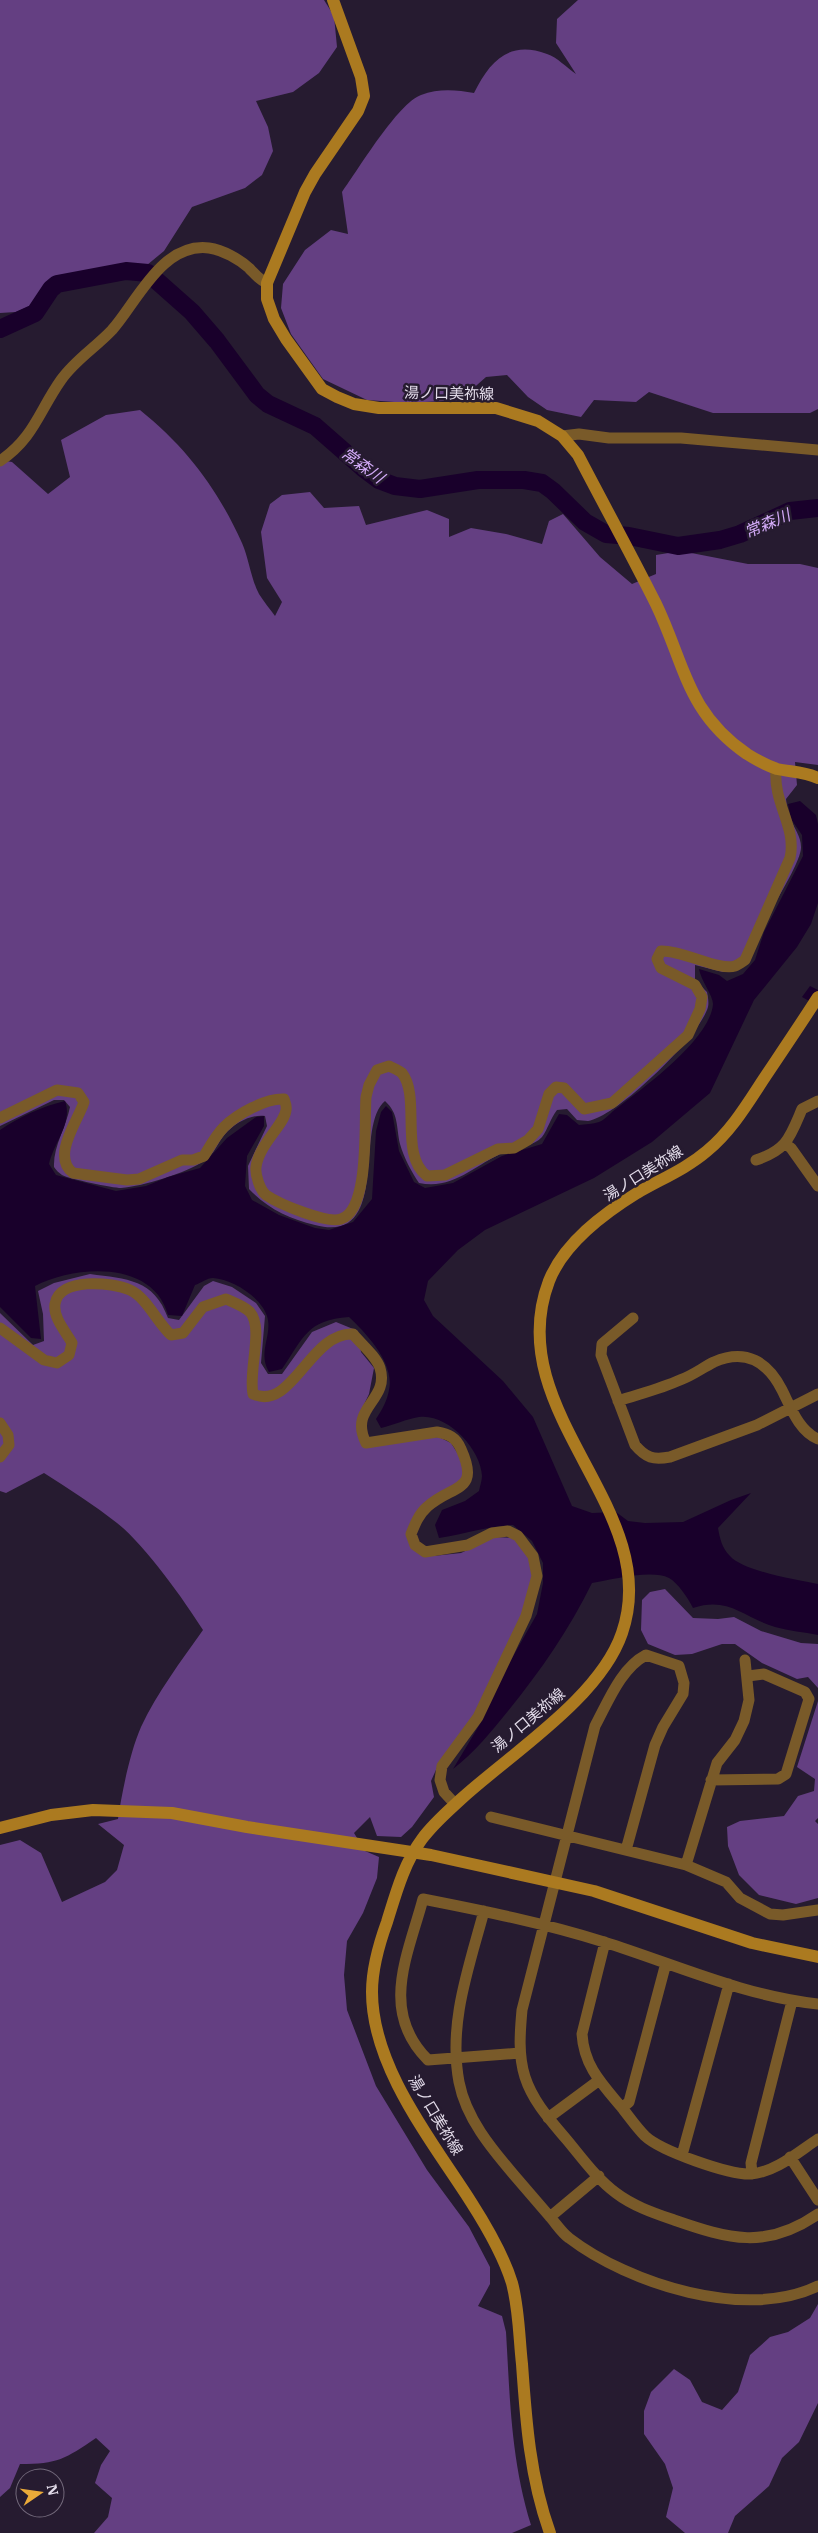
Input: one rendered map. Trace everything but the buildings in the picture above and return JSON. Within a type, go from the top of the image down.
[{"type":"main road","name":"湯ノ口美祢線","points":[[333,0],[361,77],[364,96],[358,112],[315,174],[305,192],[267,283],[267,299],[274,319],[286,340],[322,389],[337,398],[354,404],[379,408],[496,408],[538,421],[562,436],[578,455],[656,605],[698,706],[719,731],[747,754],[776,768],[804,773],[818,778]]},
{"type":"main road","name":"湯ノ口美祢線","points":[[550,2533],[535,2483],[529,2444],[517,2314],[512,2284],[487,2228],[397,2086],[380,2048],[374,2022],[372,1990],[377,1950],[406,1866],[413,1851],[435,1822],[578,1700],[605,1667],[622,1634],[627,1612],[628,1585],[624,1554],[608,1506],[552,1400],[543,1371],[539,1337],[542,1308],[549,1281],[563,1254],[583,1234],[637,1193],[682,1170],[709,1150],[732,1126],[818,997]]},
{"type":"main road","points":[[0,1828],[51,1815],[93,1810],[139,1810],[172,1813],[247,1827],[413,1851],[594,1891],[752,1944],[818,1957]]},
{"type":"street","points":[[0,461],[12,454],[32,431],[60,382],[73,364],[113,328],[149,280],[177,255],[192,249],[209,248],[228,254],[267,283]]},
{"type":"street","points":[[562,436],[579,434],[609,438],[680,438],[818,450]]},
{"type":"street","points":[[0,1118],[57,1090],[78,1093],[84,1102],[66,1144],[64,1156],[67,1168],[73,1173],[127,1180],[149,1176],[174,1162],[204,1156],[226,1125],[258,1105],[274,1098],[284,1099],[287,1108],[284,1116],[266,1141],[256,1167],[258,1182],[265,1194],[320,1218],[335,1221],[345,1218],[360,1194],[366,1097],[369,1085],[377,1070],[389,1066],[401,1072],[407,1083],[414,1158],[420,1171],[427,1176],[445,1175],[498,1149],[514,1148],[528,1140],[538,1129],[550,1094],[556,1087],[564,1088],[584,1109],[612,1103],[688,1036],[700,1008],[702,997],[695,985],[661,968],[657,959],[661,951],[674,950],[719,966],[734,967],[745,960],[788,865],[793,845],[777,796],[776,768]]},
{"type":"street","points":[[756,1160],[768,1156],[785,1144],[792,1136],[802,1109],[818,1101]]},
{"type":"street","points":[[785,1144],[791,1148],[818,1186]]},
{"type":"street","points":[[0,1328],[44,1360],[57,1363],[69,1355],[72,1343],[57,1318],[55,1304],[61,1293],[74,1285],[90,1283],[129,1289],[142,1297],[158,1323],[171,1335],[182,1333],[204,1307],[226,1299],[249,1311],[255,1320],[250,1383],[253,1394],[262,1398],[273,1396],[285,1388],[330,1339],[342,1334],[353,1334],[379,1366],[381,1379],[380,1389],[362,1417],[360,1431],[366,1443],[437,1432],[448,1434],[458,1442],[468,1465],[468,1476],[463,1486],[427,1506],[418,1517],[411,1534],[415,1545],[425,1552],[448,1550],[468,1545],[492,1533],[508,1531],[518,1536],[533,1556],[537,1576],[526,1616],[478,1717],[442,1766],[440,1780],[444,1792],[456,1804]]},
{"type":"street","points":[[633,1318],[602,1344],[601,1355],[635,1445],[644,1455],[655,1459],[670,1457],[792,1409],[818,1394]]},
{"type":"street","points":[[618,1401],[680,1381],[715,1362],[732,1357],[747,1357],[765,1366],[776,1377],[801,1425],[810,1435],[818,1439]]},
{"type":"street","points":[[0,1423],[8,1435],[9,1445],[0,1457]]},
{"type":"street","points":[[626,1850],[655,1745],[663,1726],[683,1694],[684,1683],[679,1666],[646,1655],[635,1660],[617,1685],[595,1726],[522,2010],[520,2053],[525,2077],[534,2099],[598,2176],[615,2192],[631,2203],[720,2236],[750,2239],[780,2233],[804,2223],[818,2214]]},
{"type":"street","points":[[686,1866],[717,1762],[735,1740],[744,1721],[749,1700],[745,1660]]},
{"type":"street","points":[[711,1780],[778,1779],[786,1774],[809,1700],[805,1692],[764,1674],[748,1676]]},
{"type":"street","points":[[491,1817],[686,1866],[726,1882],[740,1898],[770,1914],[818,1910]]},
{"type":"street","points":[[520,2053],[428,2060],[422,2054],[401,2011],[399,1987],[423,1899],[545,1924],[605,1942],[728,1984],[792,2001],[818,2004]]},
{"type":"street","points":[[484,1911],[458,2012],[456,2058],[459,2083],[472,2116],[488,2145],[567,2237],[594,2255],[638,2276],[714,2298],[746,2302],[780,2298],[818,2286]]},
{"type":"street","points":[[605,1942],[582,2034],[583,2050],[589,2066],[598,2081],[645,2136],[659,2146],[682,2155],[735,2173],[752,2174],[770,2170],[818,2139]]},
{"type":"street","points":[[622,2108],[629,2102],[666,1963]]},
{"type":"street","points":[[682,2155],[728,1984]]},
{"type":"street","points":[[752,2174],[751,2163],[792,2001]]},
{"type":"street","points":[[548,2118],[598,2081]]},
{"type":"street","points":[[790,2157],[818,2200]]},
{"type":"street","points":[[550,2217],[598,2176]]},
{"type":"shaded area","points":[[0,0],[324,0],[334,16],[337,47],[319,73],[293,92],[256,101],[268,127],[273,151],[262,175],[245,188],[192,207],[164,251],[147,265],[125,266],[61,277],[50,285],[37,303],[16,312],[0,313]]},
{"type":"shaded area","points":[[578,0],[818,0],[818,409],[810,413],[713,413],[649,392],[636,402],[594,400],[581,417],[547,410],[528,397],[507,375],[486,377],[460,400],[408,403],[367,400],[323,379],[291,334],[281,308],[283,284],[305,250],[331,230],[348,234],[342,192],[379,138],[401,110],[421,95],[434,91],[448,90],[474,93],[494,63],[502,56],[511,52],[534,50],[551,55],[576,74],[556,43],[557,19]]},
{"type":"shaded area","points":[[140,410],[157,424],[186,454],[211,487],[242,543],[259,594],[275,616],[282,602],[267,578],[261,532],[270,504],[282,495],[310,492],[324,508],[359,506],[366,525],[427,510],[449,519],[449,537],[471,528],[506,534],[542,544],[549,521],[563,514],[600,557],[632,584],[656,574],[656,555],[681,551],[748,564],[800,564],[818,568],[818,765],[795,762],[797,785],[786,799],[788,814],[801,843],[799,857],[772,908],[732,971],[723,972],[695,965],[695,980],[707,992],[708,998],[708,1007],[702,1020],[674,1055],[637,1091],[618,1106],[588,1121],[577,1120],[567,1109],[557,1110],[544,1134],[538,1140],[492,1158],[453,1180],[431,1184],[419,1183],[411,1169],[400,1144],[395,1116],[385,1101],[376,1115],[371,1135],[363,1202],[354,1218],[339,1227],[315,1225],[296,1220],[263,1202],[249,1189],[248,1166],[267,1126],[265,1116],[254,1116],[234,1126],[222,1137],[211,1155],[196,1166],[141,1185],[121,1188],[66,1177],[54,1167],[58,1144],[70,1107],[64,1100],[54,1100],[0,1126],[0,460],[12,462],[48,494],[70,477],[61,440],[106,415]]},
{"type":"shaded area","points":[[800,801],[816,815],[818,824],[818,903],[811,924],[797,947],[754,1000],[710,1093],[652,1142],[594,1178],[485,1230],[458,1250],[428,1281],[424,1300],[433,1316],[503,1381],[533,1417],[572,1506],[592,1513],[616,1512],[628,1521],[645,1523],[683,1522],[751,1493],[718,1528],[723,1547],[730,1556],[746,1566],[771,1574],[818,1584],[818,1635],[775,1627],[727,1606],[706,1605],[693,1608],[686,1595],[676,1583],[669,1578],[661,1576],[631,1576],[592,1583],[564,1633],[532,1680],[482,1741],[453,1769],[480,1724],[502,1676],[537,1614],[543,1583],[543,1563],[532,1541],[513,1525],[485,1528],[439,1538],[435,1525],[442,1510],[465,1501],[479,1491],[482,1476],[480,1466],[469,1444],[451,1427],[430,1417],[414,1418],[381,1428],[376,1419],[384,1405],[389,1390],[388,1370],[378,1350],[349,1317],[335,1319],[315,1326],[302,1339],[282,1369],[269,1372],[264,1357],[268,1323],[264,1309],[245,1290],[221,1279],[211,1278],[195,1285],[182,1316],[168,1315],[160,1297],[147,1284],[130,1276],[111,1272],[91,1271],[52,1279],[35,1286],[41,1339],[31,1338],[0,1307],[0,1130],[31,1112],[65,1101],[67,1117],[65,1125],[49,1164],[56,1175],[116,1191],[146,1186],[168,1177],[200,1168],[227,1138],[256,1117],[264,1116],[264,1126],[247,1156],[245,1186],[252,1200],[279,1215],[315,1228],[329,1230],[353,1222],[372,1199],[376,1131],[381,1112],[386,1106],[392,1112],[399,1151],[414,1182],[425,1188],[453,1183],[502,1156],[542,1144],[559,1114],[567,1115],[579,1125],[601,1121],[658,1076],[688,1047],[700,1033],[709,1018],[713,1004],[699,969],[719,975],[727,981],[743,974],[755,960],[764,932],[803,856],[802,835],[791,819],[788,804]]},
{"type":"shaded area","points":[[810,986],[818,990],[818,1006],[802,997]]},
{"type":"shaded area","points":[[90,1274],[138,1283],[155,1295],[168,1318],[179,1320],[204,1286],[213,1281],[232,1287],[256,1303],[265,1316],[261,1363],[268,1374],[282,1374],[312,1332],[336,1322],[358,1331],[361,1352],[374,1368],[369,1394],[358,1417],[363,1441],[439,1437],[451,1443],[463,1462],[463,1482],[447,1492],[408,1535],[433,1556],[461,1553],[495,1537],[517,1538],[529,1557],[533,1575],[522,1618],[474,1718],[440,1761],[431,1781],[434,1797],[412,1827],[401,1837],[377,1836],[370,1817],[354,1833],[365,1851],[379,1857],[377,1878],[363,1913],[347,1941],[344,1975],[347,2010],[376,2086],[427,2170],[469,2227],[490,2267],[490,2284],[478,2306],[502,2316],[506,2332],[512,2430],[519,2477],[531,2525],[512,2533],[94,2533],[108,2517],[112,2498],[95,2483],[101,2465],[110,2451],[96,2438],[61,2459],[44,2463],[20,2464],[18,2468],[15,2468],[15,2476],[10,2488],[0,2497],[0,1845],[20,1840],[41,1853],[62,1902],[105,1882],[117,1870],[124,1845],[98,1824],[118,1819],[133,1748],[141,1727],[162,1690],[203,1630],[175,1589],[140,1545],[117,1523],[90,1503],[44,1473],[6,1493],[0,1491],[0,1313],[33,1345],[44,1341],[43,1314],[38,1291],[54,1283]]},
{"type":"shaded area","points":[[665,1589],[693,1618],[718,1619],[734,1617],[761,1631],[801,1643],[818,1644],[818,1688],[808,1677],[797,1679],[762,1663],[735,1644],[722,1644],[692,1654],[675,1655],[648,1644],[641,1630],[642,1600],[650,1592]]},
{"type":"shaded area","points":[[818,1701],[818,1818],[815,1821],[818,1824],[818,1898],[796,1904],[759,1895],[739,1875],[728,1846],[727,1827],[740,1821],[784,1816],[798,1796],[814,1791],[815,1779],[797,1767]]},
{"type":"shaded area","points":[[818,2304],[818,2403],[799,2442],[782,2458],[769,2486],[735,2516],[728,2533],[685,2533],[666,2517],[673,2488],[665,2464],[644,2434],[644,2411],[651,2392],[674,2369],[690,2380],[702,2402],[722,2410],[738,2392],[750,2355],[770,2337],[788,2332],[810,2318]]},
{"type":"waterway","name":"常森川","points":[[0,329],[35,313],[51,289],[57,284],[126,271],[148,273],[192,312],[217,341],[257,395],[268,404],[315,426],[363,468],[379,480],[395,486],[420,489],[478,480],[524,480],[542,483],[585,522],[606,534],[629,536],[678,546],[720,540],[740,534],[790,511],[818,508]]}]
